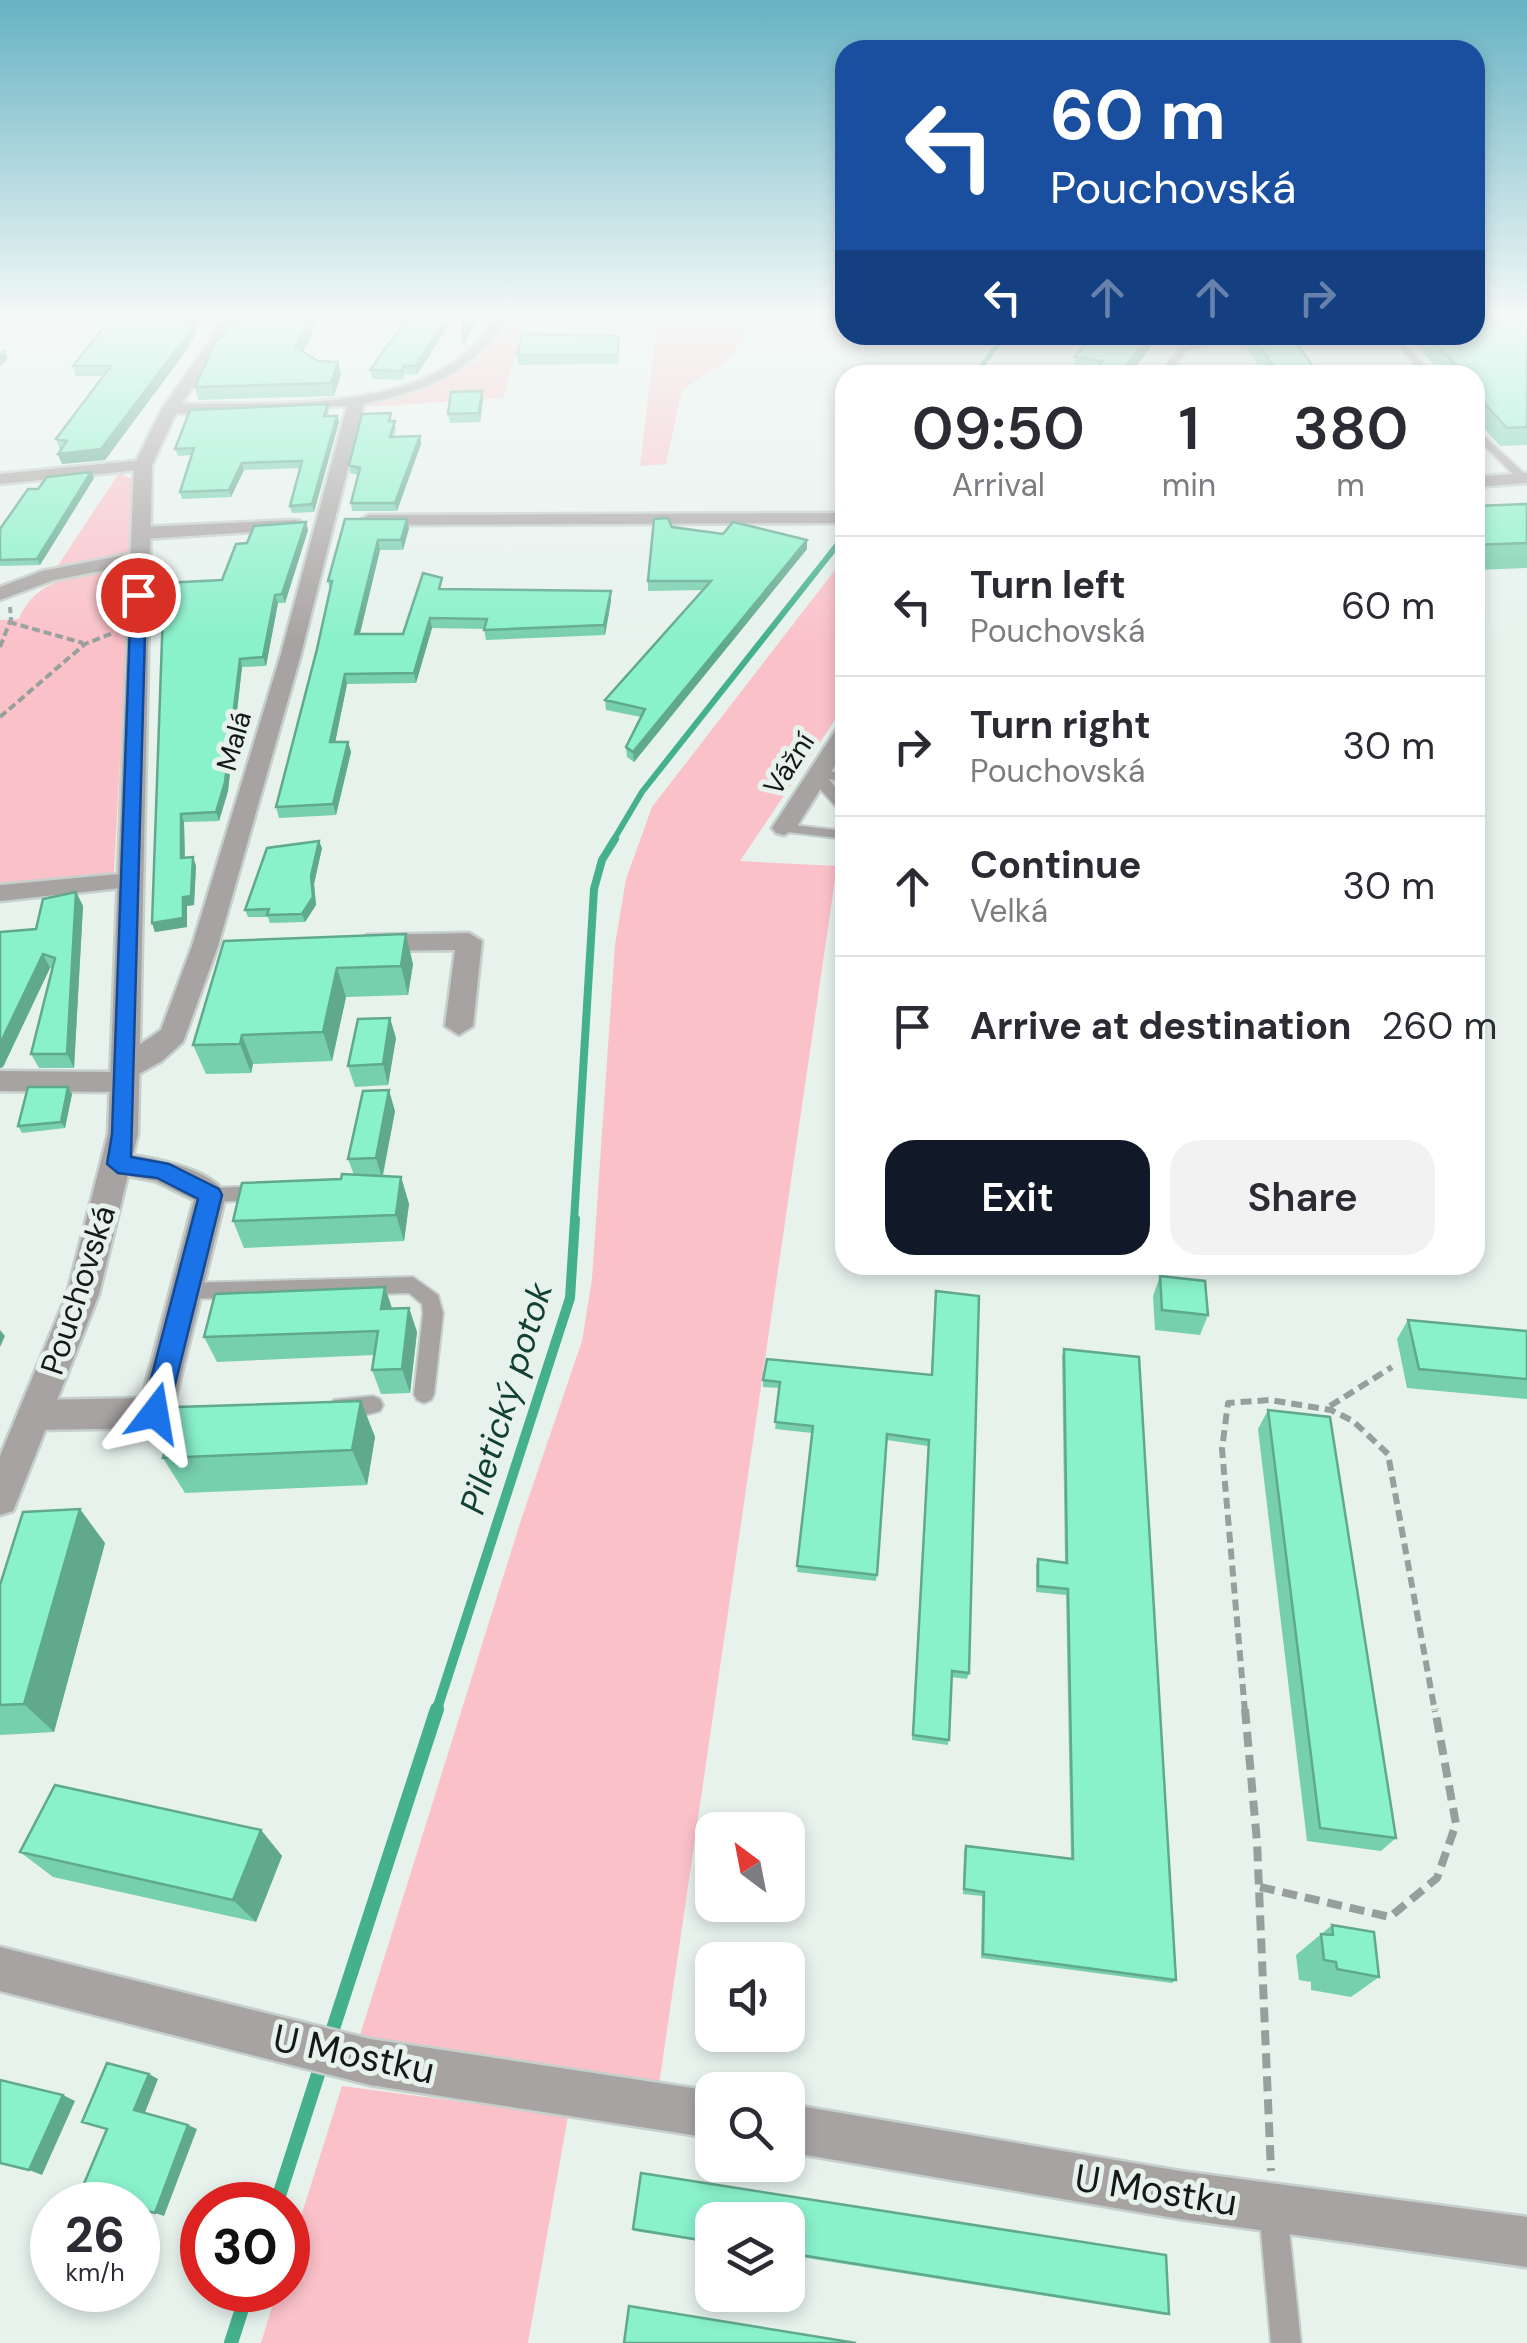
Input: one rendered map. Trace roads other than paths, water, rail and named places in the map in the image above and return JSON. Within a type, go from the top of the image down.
[{"type":"street","points":[[0,479],[144,466],[163,425]]},
{"type":"street","name":"Malá","points":[[124,1075],[173,1035],[214,946],[350,425]]},
{"type":"street","name":"Pouchovská","points":[[0,1498],[83,1294],[118,1164],[144,466]]},
{"type":"street","points":[[1485,481],[1525,478]]},
{"type":"street","points":[[142,526],[326,520],[835,518]]},
{"type":"street","points":[[0,594],[49,575],[140,558]]},
{"type":"street","name":"Vážní","points":[[784,828],[835,749]]},
{"type":"street","points":[[0,893],[130,881]]},
{"type":"street","points":[[337,944],[469,941],[459,1026]]},
{"type":"street","points":[[0,1081],[124,1075]]},
{"type":"street","name":"Pouchovská","points":[[35,1415],[165,1412],[186,1291],[210,1195],[161,1170],[118,1164]]},
{"type":"street","name":"U Mostku","points":[[0,1969],[370,2062],[695,2112]]},
{"type":"street","name":"U Mostku","points":[[805,2131],[1272,2209],[1527,2242]]},
{"type":"lane","points":[[1485,440],[1525,478]]},
{"type":"lane","points":[[820,772],[835,776]]},
{"type":"lane","points":[[820,772],[824,785],[835,797]]},
{"type":"lane","points":[[784,828],[835,833]]},
{"type":"lane","name":"Pouchovská","points":[[210,1195],[289,1192]]},
{"type":"lane","points":[[186,1291],[413,1285],[432,1300],[424,1394]]},
{"type":"lane","points":[[314,1407],[373,1405]]},
{"type":"lane","points":[[1272,2209],[1286,2343]]},
{"type":"waterway","name":"Piletický potok","points":[[613,841],[642,792],[835,548]]},
{"type":"waterway","name":"Piletický potok","points":[[574,1221],[594,889],[602,860],[615,839]]},
{"type":"waterway","name":"Piletický potok","points":[[436,1712],[570,1298],[575,1219]]},
{"type":"waterway","name":"Piletický potok","points":[[329,2041],[437,1709]]},
{"type":"waterway","name":"Piletický potok","points":[[283,2182],[321,2065]]},
{"type":"waterway","name":"Piletický potok","points":[[231,2343],[241,2312]]}]
